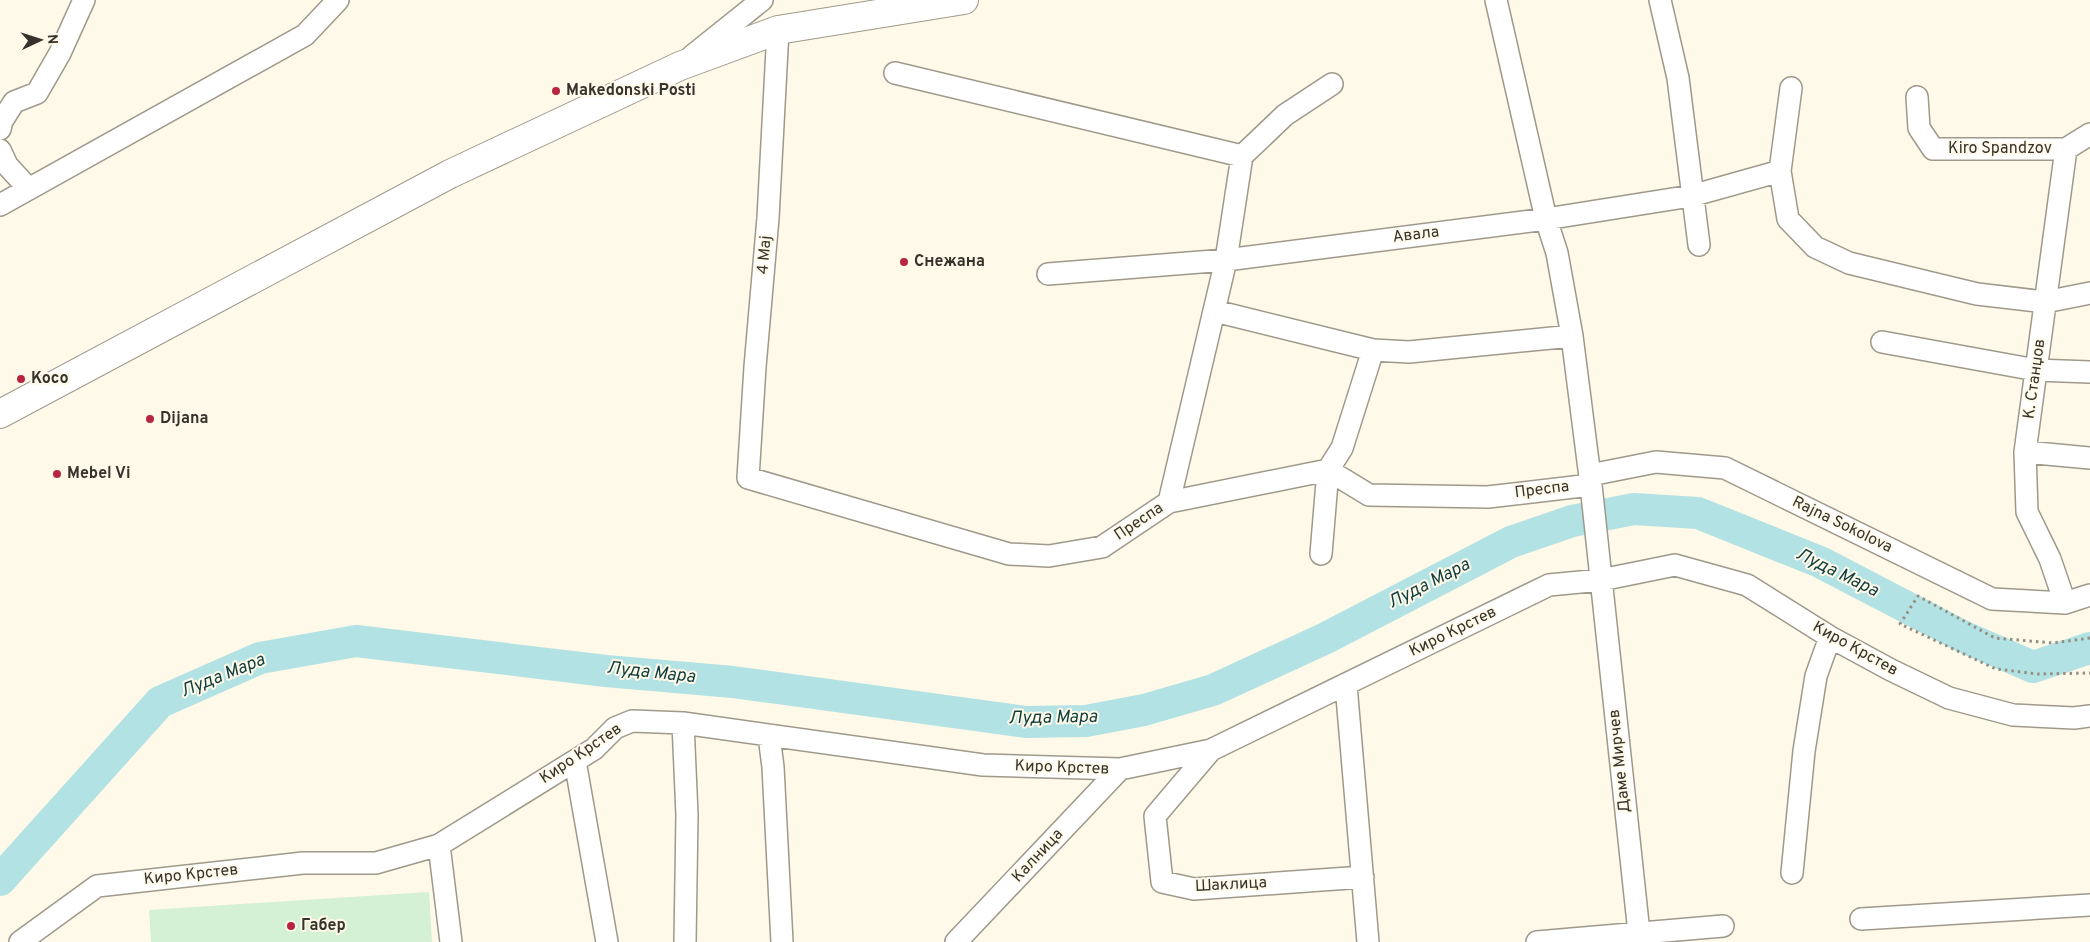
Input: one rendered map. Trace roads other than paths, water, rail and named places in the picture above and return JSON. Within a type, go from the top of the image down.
[{"type":"main road","points":[[0,414],[450,174],[680,66],[778,30],[964,0]]},
{"type":"street","points":[[0,130],[7,98],[37,93],[60,53],[84,0]]},
{"type":"street","points":[[0,205],[305,36],[338,0]]},
{"type":"street","points":[[680,66],[762,0]]},
{"type":"street","name":"Даме Мирчев","points":[[1496,0],[1546,219],[1557,253],[1572,336],[1590,480],[1639,938]]},
{"type":"street","points":[[1660,0],[1678,78],[1698,245]]},
{"type":"street","name":"4 Мај","points":[[748,478],[755,367],[768,218],[778,30]]},
{"type":"street","points":[[895,72],[1242,156]]},
{"type":"street","points":[[1169,502],[1226,260],[1242,156],[1285,115],[1332,84]]},
{"type":"street","points":[[1791,88],[1780,171],[1788,219],[1815,247],[1849,264],[1977,294],[2045,302],[2090,293]]},
{"type":"street","name":"Kiro Spandzov","points":[[1917,97],[1919,128],[1933,149],[2066,149],[2090,134]]},
{"type":"street","name":"К. Станџов","points":[[2065,603],[2050,559],[2027,512],[2025,452],[2066,149]]},
{"type":"street","points":[[0,150],[7,166],[28,188]]},
{"type":"street","name":"Авала","points":[[1048,274],[1226,260],[1546,219],[1691,196],[1780,171]]},
{"type":"street","points":[[1215,310],[1373,350],[1410,352],[1572,336]]},
{"type":"street","points":[[1882,342],[2036,370],[2090,372]]},
{"type":"street","points":[[1321,554],[1328,470],[1342,448],[1373,350]]},
{"type":"street","points":[[2025,452],[2090,458]]},
{"type":"street","name":"Rajna Sokolova","points":[[1590,480],[1656,462],[1725,468],[1992,599],[2065,603],[2090,595]]},
{"type":"street","name":"Преспа","points":[[748,478],[1009,554],[1049,556],[1102,547],[1169,502],[1328,470],[1369,495],[1488,497],[1590,480]]},
{"type":"street","name":"Киро Крстев","points":[[20,942],[97,886],[303,863],[376,863],[440,845],[594,749],[616,728],[632,721],[683,723],[983,765],[1120,769],[1211,750],[1549,585],[1601,580],[1675,565],[1747,585],[1830,637],[1891,670],[1949,698],[2013,714],[2074,718],[2090,716]]},
{"type":"street","points":[[1792,873],[1804,751],[1816,676],[1830,637]]},
{"type":"street","points":[[1346,685],[1368,942]]},
{"type":"street","points":[[683,723],[687,816],[685,942]]},
{"type":"street","points":[[769,736],[773,767],[782,942]]},
{"type":"street","name":"Шаклица","points":[[1211,750],[1154,816],[1162,882],[1194,889],[1363,877]]},
{"type":"street","points":[[575,761],[607,942]]},
{"type":"street","name":"Калница","points":[[956,942],[1120,769]]},
{"type":"street","points":[[440,845],[451,942]]},
{"type":"street","points":[[1861,919],[2090,905]]},
{"type":"street","points":[[1537,942],[1639,938],[1723,926]]},
{"type":"waterway","name":"Луда Мара","points":[[0,880],[160,702],[260,658],[356,641],[606,671],[733,682],[1026,722],[1086,721],[1144,710],[1213,690],[1326,638],[1511,542],[1572,521],[1634,509],[1698,513],[1820,562],[1962,636],[2033,667],[2090,648]]},
{"type":"place","name":"Makedonski Posti","points":[[556,91]]},
{"type":"place","name":"Снежана","points":[[904,262]]},
{"type":"place","name":"Koco","points":[[21,379]]},
{"type":"place","name":"Dijana","points":[[150,419]]},
{"type":"place","name":"Mebel Vi","points":[[57,474]]},
{"type":"place","name":"Габер","points":[[291,926]]}]
